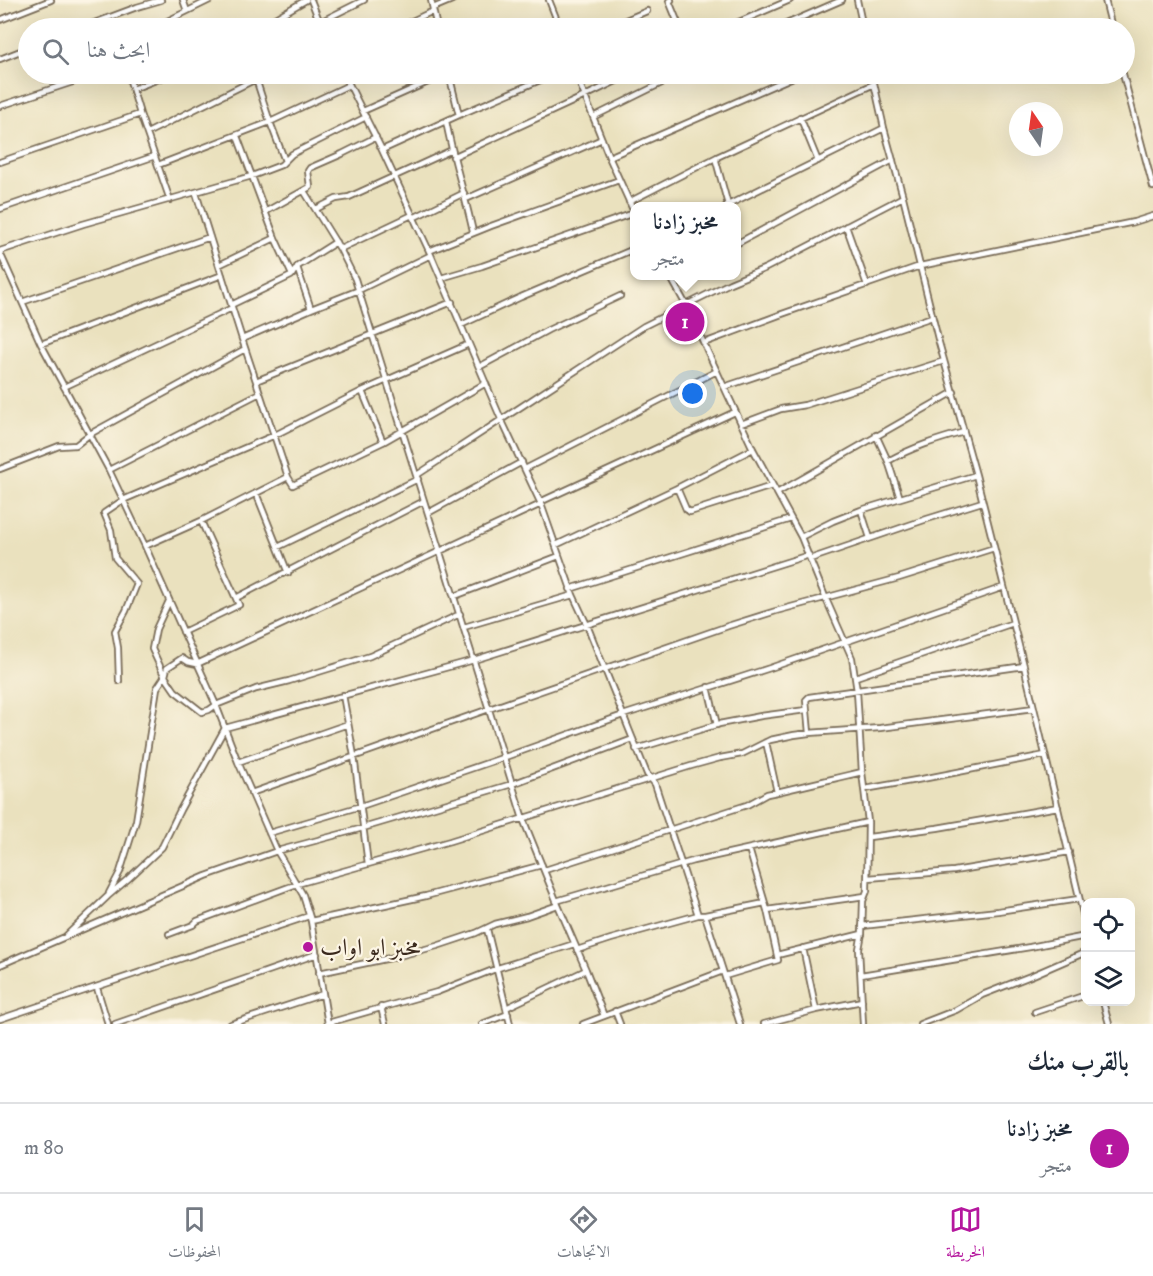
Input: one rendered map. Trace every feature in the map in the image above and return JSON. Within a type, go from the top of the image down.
[{"type":"street","points":[[0,20],[51,0]]},
{"type":"street","points":[[108,18],[161,0]]},
{"type":"street","points":[[183,0],[187,12]]},
{"type":"street","points":[[174,18],[210,0]]},
{"type":"street","points":[[275,18],[306,0]]},
{"type":"street","points":[[310,0],[318,18]]},
{"type":"street","points":[[328,18],[364,0]]},
{"type":"street","points":[[431,0],[435,18]]},
{"type":"street","points":[[417,18],[452,0]]},
{"type":"street","points":[[556,18],[549,2],[558,0]]},
{"type":"street","points":[[671,0],[669,1],[676,18]]},
{"type":"street","points":[[748,18],[790,0]]},
{"type":"street","points":[[800,18],[842,0]]},
{"type":"street","points":[[857,0],[861,18]]},
{"type":"street","points":[[1105,0],[1110,18]]},
{"type":"street","points":[[631,18],[647,11]]},
{"type":"street","points":[[0,59],[18,52]]},
{"type":"street","points":[[0,106],[65,84]]},
{"type":"street","points":[[131,84],[170,200]]},
{"type":"street","points":[[133,89],[146,84]]},
{"type":"street","points":[[147,133],[246,84]]},
{"type":"street","points":[[258,84],[285,161]]},
{"type":"street","points":[[363,111],[425,84]]},
{"type":"street","points":[[451,84],[459,115]]},
{"type":"street","points":[[382,150],[531,84]]},
{"type":"street","points":[[580,84],[629,202],[800,117],[874,84],[932,317],[976,475],[1081,907]]},
{"type":"street","points":[[453,157],[610,84]]},
{"type":"street","points":[[593,117],[660,84]]},
{"type":"street","points":[[609,157],[778,84]]},
{"type":"street","points":[[1126,84],[1153,187]]},
{"type":"street","points":[[158,165],[237,136],[349,85],[430,253],[501,419],[540,503],[570,589],[646,774],[655,784],[698,915]]},
{"type":"street","points":[[0,162],[140,114]]},
{"type":"street","points":[[366,117],[292,154],[281,165],[252,176],[83,224],[0,252],[41,344],[109,470],[145,546],[216,705],[277,851],[303,896],[310,918],[328,1024],[437,992],[498,968],[574,944]]},
{"type":"street","points":[[800,117],[818,161]]},
{"type":"street","points":[[446,121],[473,232]]},
{"type":"street","points":[[735,202],[884,128]]},
{"type":"street","points":[[237,136],[275,238],[292,275]]},
{"type":"street","points":[[265,212],[310,187],[309,168],[376,137]]},
{"type":"street","points":[[340,249],[412,216],[602,139]]},
{"type":"street","points":[[316,209],[336,199],[349,198],[452,150]]},
{"type":"street","points":[[0,209],[155,156]]},
{"type":"street","points":[[717,157],[726,202]]},
{"type":"street","points":[[741,241],[892,160]]},
{"type":"street","points":[[242,339],[359,290],[473,232],[619,180]]},
{"type":"street","points":[[304,191],[340,249],[359,290],[523,819],[604,1016]]},
{"type":"street","points":[[196,193],[245,349],[291,483],[296,485],[383,442],[486,383]]},
{"type":"street","points":[[741,279],[903,197]]},
{"type":"street","points":[[441,278],[630,214]]},
{"type":"street","points":[[704,343],[920,266],[1134,222],[1153,216]]},
{"type":"street","points":[[846,226],[867,285]]},
{"type":"street","points":[[22,302],[210,237]]},
{"type":"street","points":[[219,265],[275,238]]},
{"type":"street","points":[[64,387],[292,275],[297,267],[336,242]]},
{"type":"street","points":[[461,326],[521,297],[630,251]]},
{"type":"street","points":[[297,267],[311,309]]},
{"type":"street","points":[[41,344],[222,275]]},
{"type":"street","points":[[674,280],[753,450],[801,537],[852,658],[856,677],[869,837],[867,891],[863,901],[859,949],[863,1024]]},
{"type":"street","points":[[278,548],[417,477],[644,326],[738,280]]},
{"type":"street","points":[[479,367],[548,330],[620,296]]},
{"type":"street","points":[[256,381],[452,302]]},
{"type":"street","points":[[724,387],[932,317]]},
{"type":"street","points":[[119,681],[115,631],[126,612],[137,584],[115,558],[111,530],[104,513],[123,500],[275,435],[362,391],[469,344]]},
{"type":"street","points":[[0,469],[59,446],[75,445],[90,434],[245,349]]},
{"type":"street","points":[[741,423],[944,361]]},
{"type":"street","points":[[525,469],[717,371]]},
{"type":"street","points":[[362,391],[383,442]]},
{"type":"street","points":[[777,493],[954,392]]},
{"type":"street","points":[[109,470],[260,393]]},
{"type":"street","points":[[108,896],[120,872],[136,821],[157,688],[167,668],[182,658],[197,664],[441,552],[735,412]]},
{"type":"street","points":[[888,461],[921,445],[964,432]]},
{"type":"street","points":[[876,435],[888,461],[900,498]]},
{"type":"street","points":[[556,545],[753,450]]},
{"type":"street","points":[[428,513],[522,462]]},
{"type":"street","points":[[801,537],[861,510],[976,475]]},
{"type":"street","points":[[145,546],[201,521],[288,477]]},
{"type":"street","points":[[677,488],[686,509],[690,512],[772,486]]},
{"type":"street","points":[[256,493],[288,573]]},
{"type":"street","points":[[236,598],[424,501]]},
{"type":"street","points":[[66,936],[162,847],[225,728],[474,660],[982,502]]},
{"type":"street","points":[[861,510],[870,538]]},
{"type":"street","points":[[570,589],[791,519]]},
{"type":"street","points":[[183,632],[239,605],[201,521]]},
{"type":"street","points":[[251,793],[728,626],[899,578],[994,548]]},
{"type":"street","points":[[454,596],[559,556]]},
{"type":"street","points":[[269,833],[361,806],[622,715],[1004,587]]},
{"type":"street","points":[[464,627],[573,595]]},
{"type":"street","points":[[169,601],[156,629],[152,649],[175,691],[202,712],[256,689],[370,656],[460,614]]},
{"type":"street","points":[[856,677],[1013,623]]},
{"type":"street","points":[[809,733],[807,698],[1024,666]]},
{"type":"street","points":[[708,687],[717,725]]},
{"type":"street","points":[[343,695],[354,756],[368,864]]},
{"type":"street","points":[[169,934],[193,925],[197,921],[297,884],[523,819],[720,758],[742,754],[782,737],[880,728],[1034,708]]},
{"type":"street","points":[[636,748],[717,725],[806,710]]},
{"type":"street","points":[[238,762],[348,724]]},
{"type":"street","points":[[0,964],[206,876],[277,851],[512,784],[633,739]]},
{"type":"street","points":[[766,742],[777,792]]},
{"type":"street","points":[[865,789],[1045,755]]},
{"type":"street","points":[[0,1019],[310,918],[426,896],[543,867],[747,805],[777,792],[862,772]]},
{"type":"street","points":[[869,837],[1058,807]]},
{"type":"street","points":[[320,973],[437,946],[495,924],[527,916],[557,903],[681,865],[868,822]]},
{"type":"street","points":[[583,1024],[724,974],[777,961],[767,910],[749,849]]},
{"type":"street","points":[[868,878],[965,869],[1069,852]]},
{"type":"street","points":[[767,910],[865,896]]},
{"type":"street","points":[[862,926],[1079,899]]},
{"type":"street","points":[[577,950],[698,915],[765,903]]},
{"type":"street","points":[[705,915],[740,1024]]},
{"type":"street","points":[[487,928],[510,1024]]},
{"type":"street","points":[[777,955],[862,933]]},
{"type":"street","points":[[861,975],[1081,937]]},
{"type":"street","points":[[803,948],[816,1010]]},
{"type":"street","points":[[115,1024],[316,954]]},
{"type":"street","points":[[920,1024],[956,1010],[982,995],[1081,954]]},
{"type":"street","points":[[482,1024],[586,970]]},
{"type":"street","points":[[97,988],[108,1024]]},
{"type":"street","points":[[231,1024],[323,994]]},
{"type":"street","points":[[1035,1012],[1081,997]]},
{"type":"street","points":[[764,1024],[862,1001]]},
{"type":"street","points":[[1104,1006],[1109,1024]]},
{"type":"street","points":[[381,1007],[385,1024]]},
{"type":"street","points":[[615,1011],[620,1024]]},
{"type":"place","name":"مخبز زادنا","points":[[685,322]]},
{"type":"place","name":"مخبز ابو اواب","points":[[308,947]]}]
